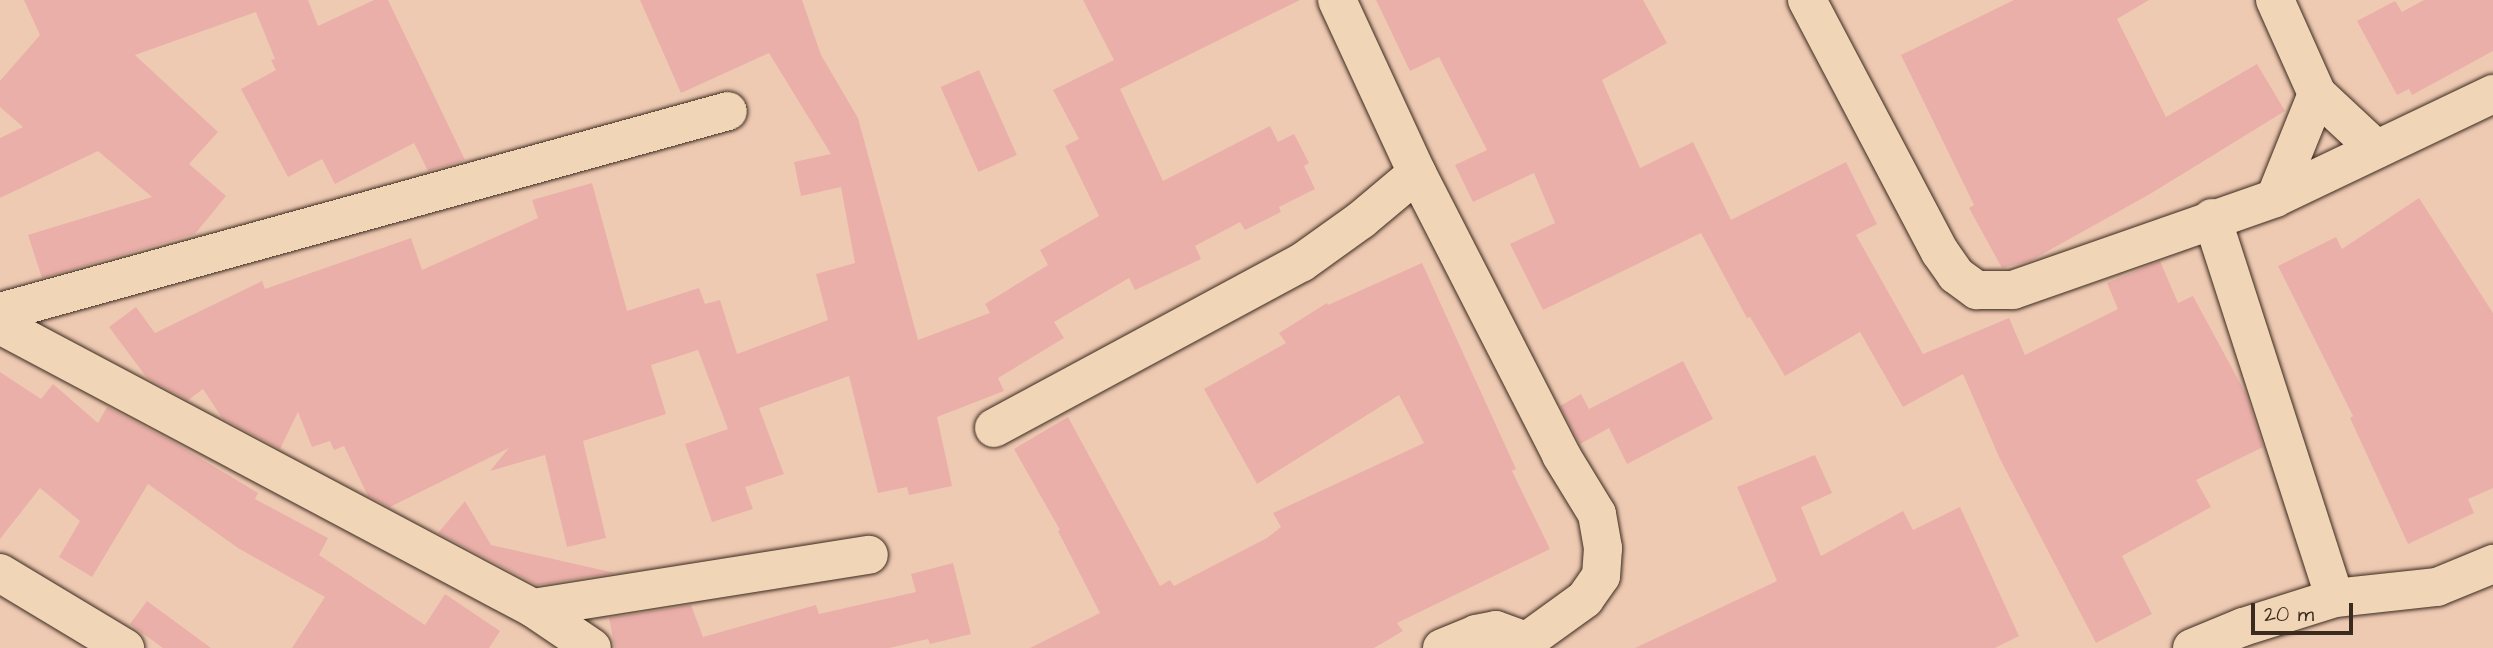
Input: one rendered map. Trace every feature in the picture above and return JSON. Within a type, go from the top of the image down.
[{"type":"street","points":[[1337,0],[1417,173],[1561,455],[1597,514],[1602,548],[1601,576],[1585,599],[1528,645],[1496,630],[1476,634],[1442,648]]},
{"type":"street","points":[[1807,0],[1940,252],[1956,275],[1977,290],[2013,290],[2275,198],[2493,94]]},
{"type":"street","points":[[2274,0],[2317,94],[2376,149]]},
{"type":"street","points":[[2275,198],[2317,94]]},
{"type":"street","points":[[0,312],[728,111]]},
{"type":"street","points":[[994,428],[1301,263],[1344,233],[1417,173]]},
{"type":"street","points":[[2212,218],[2335,598]]},
{"type":"street","points":[[0,325],[533,608],[592,648]]},
{"type":"street","points":[[533,608],[869,555]]},
{"type":"street","points":[[2192,648],[2243,627],[2335,598],[2437,587],[2493,564]]},
{"type":"street","points":[[0,573],[125,648]]},
{"type":"building","points":[[24,0],[308,0],[318,26],[374,0],[388,0],[465,160],[428,171],[414,143],[335,184],[322,159],[288,177],[241,89],[276,70],[271,60],[275,59],[256,12],[135,55],[218,132],[189,164],[226,196],[195,234],[42,278],[28,235],[152,197],[98,151],[0,198],[0,138],[23,127],[0,107],[0,81],[40,35]]},
{"type":"building","points":[[640,0],[802,0],[821,55],[858,118],[918,340],[990,313],[985,304],[1048,265],[1040,250],[1099,216],[1065,146],[1079,139],[1053,90],[1114,60],[1083,0],[1300,0],[1120,89],[1163,181],[1270,126],[1278,142],[1294,134],[1309,163],[1304,166],[1315,189],[1279,207],[1281,212],[1245,230],[1240,222],[1195,246],[1201,259],[1135,290],[1129,278],[1054,322],[1064,338],[998,378],[1004,391],[937,417],[952,486],[909,495],[907,487],[878,493],[849,376],[759,408],[784,474],[745,487],[753,509],[712,522],[685,444],[728,429],[698,350],[651,365],[666,414],[583,441],[606,538],[567,547],[545,455],[490,471],[509,448],[390,507],[368,496],[344,446],[334,450],[330,441],[312,447],[298,412],[280,449],[222,418],[203,389],[188,400],[147,378],[109,327],[136,307],[155,333],[262,281],[265,289],[411,238],[422,270],[538,218],[532,200],[592,183],[627,311],[699,288],[705,304],[720,300],[737,354],[828,320],[816,274],[855,263],[841,187],[801,196],[794,162],[831,154],[769,53],[681,93]]},
{"type":"building","points":[[1376,0],[1643,0],[1667,43],[1602,80],[1640,168],[1693,142],[1731,220],[1846,162],[1877,224],[1856,235],[1923,354],[2009,318],[2025,355],[2118,309],[2107,283],[2160,261],[2178,303],[2193,296],[2246,394],[2263,447],[2196,480],[2211,507],[2122,556],[2152,614],[2096,643],[2000,459],[1963,374],[1903,407],[1860,332],[1785,376],[1750,317],[1747,318],[1701,233],[1543,310],[1510,244],[1555,223],[1534,173],[1473,202],[1455,165],[1487,150],[1439,57],[1410,71]]},
{"type":"building","points":[[2014,0],[2149,0],[2117,19],[2166,117],[2257,64],[2285,111],[2150,194],[2030,261],[2002,268],[1969,208],[1974,205],[1901,55]]},
{"type":"building","points":[[2424,0],[2493,0],[2493,51],[2412,95],[2409,89],[2397,95],[2357,21],[2395,1],[2402,12]]},
{"type":"building","points":[[979,70],[1017,155],[978,172],[941,87]]},
{"type":"building","points":[[2419,198],[2493,313],[2493,488],[2468,499],[2474,513],[2408,544],[2350,418],[2353,416],[2278,266],[2336,237],[2342,249]]},
{"type":"building","points":[[1422,263],[1516,469],[1512,471],[1550,549],[1397,623],[1403,631],[1374,648],[1030,648],[1100,613],[1058,531],[1060,530],[1014,449],[1068,417],[1160,586],[1170,580],[1174,586],[1267,538],[1281,527],[1273,513],[1424,443],[1399,395],[1257,484],[1204,389],[1286,343],[1279,333],[1327,303],[1328,305]]},
{"type":"building","points":[[1683,361],[1713,419],[1627,464],[1609,428],[1580,444],[1560,406],[1581,394],[1589,409]]},
{"type":"building","points":[[0,372],[41,399],[53,384],[98,423],[107,407],[175,443],[258,493],[255,499],[328,538],[319,555],[425,625],[445,594],[500,631],[489,648],[292,648],[325,597],[238,548],[148,484],[92,577],[59,557],[80,521],[40,488],[0,539]]},
{"type":"building","points":[[1815,455],[1832,493],[1801,507],[1821,556],[1903,511],[1913,530],[1960,507],[2019,636],[1995,648],[1635,648],[1777,581],[1737,487]]},
{"type":"building","points":[[465,501],[491,545],[615,573],[537,585],[438,533]]},
{"type":"building","points":[[953,563],[971,634],[930,644],[928,639],[889,648],[615,648],[609,618],[691,605],[703,637],[816,605],[819,614],[916,592],[911,574]]},
{"type":"building","points":[[147,601],[211,648],[163,648],[130,624]]}]
